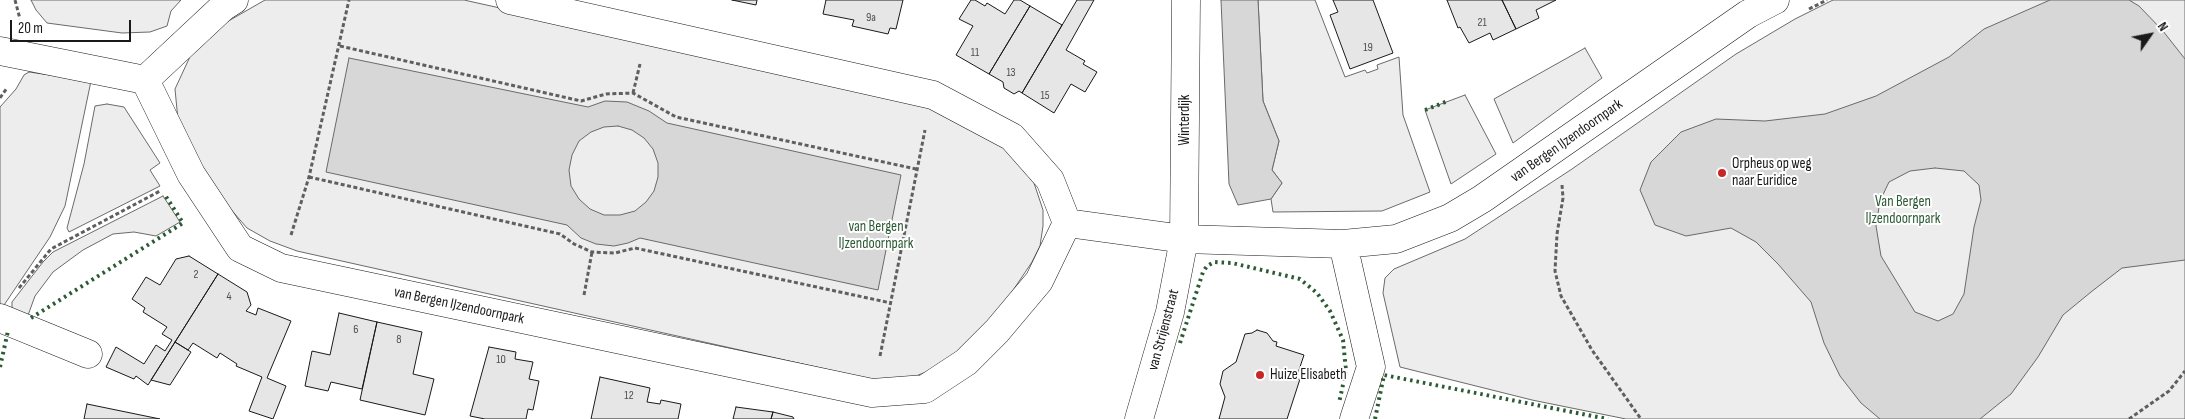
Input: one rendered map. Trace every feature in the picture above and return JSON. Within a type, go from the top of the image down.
[{"type":"street","points":[[0,51],[145,80],[223,7],[234,0]]},
{"type":"street","points":[[510,0],[933,95],[1012,137],[1050,180],[1067,223]]},
{"type":"street","name":"Winterdijk","points":[[1184,239],[1186,0]]},
{"type":"street","name":"van Bergen IJzendoornpark","points":[[145,80],[191,174],[240,248],[281,268],[872,393],[925,389],[966,362],[997,331],[1039,281],[1067,223],[1184,239],[1343,244],[1396,239],[1450,218],[1518,176],[1748,14],[1775,0]]},
{"type":"street","name":"van Strijenstraat","points":[[1139,419],[1170,312],[1184,239]]},
{"type":"street","points":[[1343,244],[1371,366],[1354,419]]},
{"type":"street","points":[[1,318],[88,354]]},
{"type":"path","points":[[281,268],[309,177],[349,0]]},
{"type":"path","points":[[340,46],[581,101],[606,94],[633,93],[676,117],[916,169]]},
{"type":"path","points":[[872,393],[916,169],[933,95]]},
{"type":"path","points":[[1,318],[6,305],[40,260],[51,249],[191,174]]},
{"type":"path","points":[[309,177],[560,234],[574,244],[592,252],[615,253],[636,248],[891,303]]},
{"type":"path","points":[[1561,180],[1563,198],[1557,234],[1555,270],[1561,296],[1592,350],[1641,419]]},
{"type":"path","points":[[578,331],[592,252]]},
{"type":"path","points":[[2129,419],[2169,391],[2185,371]]},
{"type":"shaded area","points":[[31,0],[181,0],[171,11],[167,26],[150,32],[122,33],[47,23],[36,10]]},
{"type":"shaded area","name":"van Bergen IJzendoornpark","points":[[265,0],[464,0],[927,103],[993,134],[1030,171],[1043,210],[1040,246],[1032,262],[987,329],[954,361],[908,379],[883,382],[297,251],[270,241],[247,228],[221,198],[196,163],[178,120],[175,89],[194,48],[218,27]]},
{"type":"shaded area","points":[[1221,0],[1258,0],[1263,101],[1279,141],[1272,170],[1282,183],[1271,199],[1238,205],[1229,184]]},
{"type":"shaded area","points":[[1258,0],[1315,0],[1345,77],[1365,70],[1367,73],[1378,69],[1377,65],[1399,57],[1403,115],[1430,192],[1382,211],[1273,212],[1271,199],[1282,183],[1272,170],[1279,141],[1263,101]]},
{"type":"shaded area","name":"Van Bergen IJzendoornpark","points":[[1833,0],[2185,0],[2185,419],[1626,419],[1532,400],[1400,367],[1383,293],[1385,278],[1394,269],[1465,239],[1572,169],[1736,54],[1795,19]]},
{"type":"shaded area","points":[[2050,0],[2129,0],[2139,6],[2163,31],[2185,59],[2185,260],[2122,268],[2091,292],[2063,315],[2038,357],[2011,394],[1980,419],[1880,419],[1861,403],[1840,376],[1824,343],[1811,302],[1756,242],[1731,228],[1686,236],[1655,225],[1640,190],[1651,162],[1681,132],[1716,119],[1765,121],[1825,114],[1876,96],[1949,57],[1984,29]],"holes":[[[1935,168],[1964,171],[1979,185],[1981,200],[1974,227],[1964,294],[1953,314],[1938,321],[1915,312],[1881,256],[1876,226],[1880,201],[1889,182],[1910,171]]]},
{"type":"shaded area","points":[[1585,48],[1602,78],[1513,143],[1494,99]]},
{"type":"shaded area","points":[[349,58],[588,107],[605,101],[627,102],[649,111],[667,123],[901,175],[878,290],[640,238],[614,246],[596,244],[581,238],[567,225],[326,172]],"holes":[[[618,126],[632,130],[644,138],[653,149],[658,163],[658,177],[654,191],[646,202],[635,211],[620,215],[604,215],[590,209],[579,199],[571,186],[569,170],[572,155],[579,141],[591,132],[604,127]]]},
{"type":"shaded area","points":[[29,72],[91,81],[65,206],[50,237],[0,311],[0,107],[16,89],[24,75]]},
{"type":"shaded area","points":[[1465,95],[1496,154],[1451,184],[1425,110]]},
{"type":"shaded area","points":[[107,104],[124,107],[160,163],[150,170],[160,186],[69,232],[67,228],[84,164],[95,106]]},
{"type":"shaded area","points":[[163,196],[180,222],[156,236],[134,232],[113,234],[83,250],[53,272],[35,296],[27,318],[14,313],[12,302],[53,252]]},
{"type":"building","points":[[732,0],[757,0],[756,5]]},
{"type":"building","points":[[826,0],[903,0],[896,29],[890,28],[888,34],[852,26],[854,20],[823,14]]},
{"type":"building","points":[[971,0],[975,0],[985,6],[987,3],[1005,14],[1014,0],[1020,0],[1030,6],[989,74],[956,55],[973,26],[959,19]]},
{"type":"building","points":[[1077,0],[1094,0],[1066,50],[1085,61],[1083,64],[1097,72],[1085,92],[1071,84],[1054,113],[1022,93]]},
{"type":"building","points":[[1333,0],[1373,0],[1393,53],[1350,69],[1330,15],[1338,12]]},
{"type":"building","points":[[1447,0],[1502,0],[1516,29],[1493,40],[1490,33],[1469,43],[1460,27],[1458,28]]},
{"type":"building","points":[[1502,0],[1556,0],[1536,10],[1539,18],[1516,29]]},
{"type":"building","points":[[1030,6],[1062,25],[1022,93],[1019,91],[1014,94],[1004,88],[1003,82],[989,74]]},
{"type":"building","points":[[189,256],[218,274],[148,385],[136,376],[134,379],[106,367],[116,347],[144,364],[156,345],[165,351],[172,340],[162,334],[167,327],[143,312],[145,308],[132,299],[146,277],[160,285],[176,259]]},
{"type":"building","points":[[218,274],[247,292],[251,305],[246,311],[256,315],[258,308],[291,321],[267,378],[286,386],[273,419],[249,411],[262,377],[236,366],[237,364],[220,353],[217,358],[193,343],[188,350],[175,342]]},
{"type":"building","points":[[339,313],[377,322],[362,389],[331,382],[328,391],[305,386],[312,351],[330,355]]},
{"type":"building","points":[[377,322],[422,332],[413,374],[434,379],[425,415],[360,400]]},
{"type":"building","name":"Huize Elisabeth","points":[[1257,330],[1267,333],[1273,341],[1277,342],[1276,346],[1304,355],[1296,379],[1300,379],[1287,419],[1219,419],[1225,397],[1220,384],[1223,371],[1236,362],[1245,334]]},
{"type":"building","points":[[175,342],[191,352],[170,385],[151,380]]},
{"type":"building","points":[[489,347],[516,352],[515,359],[533,362],[529,379],[539,381],[533,410],[528,409],[526,419],[485,419],[470,416]]},
{"type":"building","points":[[600,377],[650,388],[647,402],[660,404],[661,400],[681,404],[678,419],[591,419]]},
{"type":"building","points":[[87,404],[160,419],[84,419]]},
{"type":"building","points":[[736,407],[773,412],[771,419],[733,419]]},
{"type":"building","points":[[773,412],[793,417],[794,419],[771,419]]},
{"type":"hedge","points":[[1425,110],[1448,101]]},
{"type":"hedge","points":[[31,318],[183,223],[165,195]]},
{"type":"hedge","points":[[1180,343],[1203,272],[1207,266],[1214,262],[1232,263],[1300,279],[1317,293],[1330,311],[1343,340],[1346,371],[1339,403]]},
{"type":"hedge","points":[[0,367],[8,331]]},
{"type":"hedge","points":[[1375,419],[1384,375],[1608,419]]},
{"type":"place","name":"Orpheus op weg naar Euridice","points":[[1722,173]]},
{"type":"place","name":"Huize Elisabeth","points":[[1260,375]]}]
